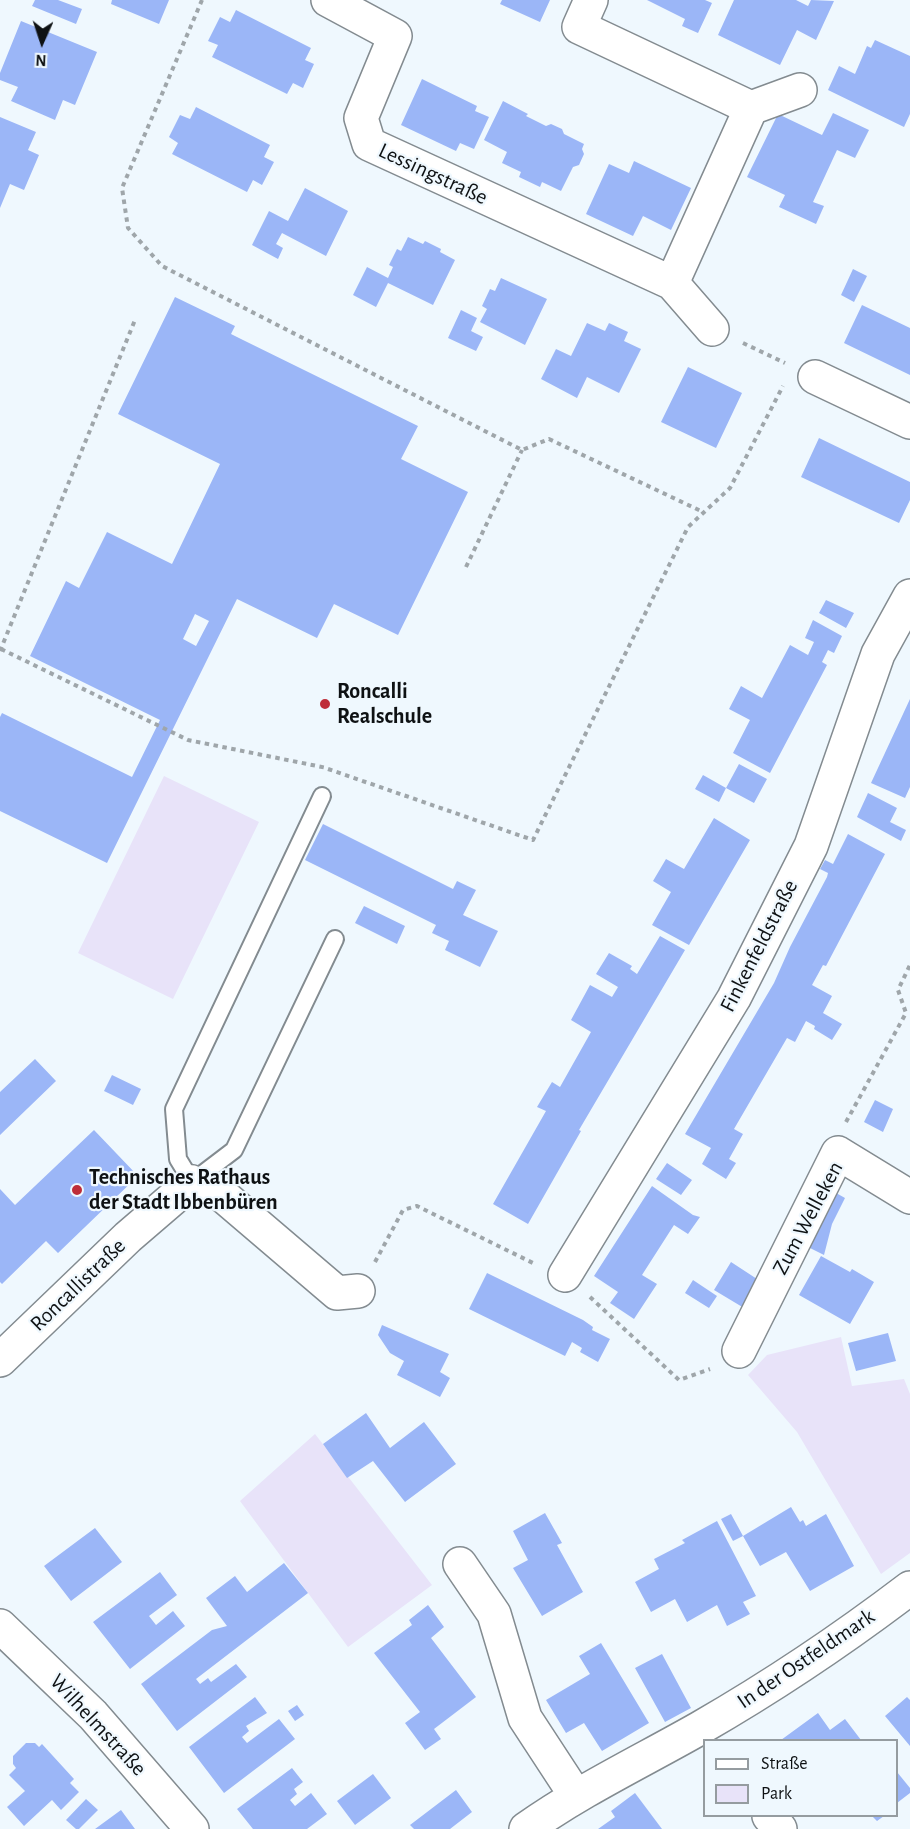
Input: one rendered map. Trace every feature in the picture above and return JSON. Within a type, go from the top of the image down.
[{"type":"street","name":"Lessingstraße","points":[[328,0],[395,36],[361,118],[369,144],[672,283],[712,329]]},
{"type":"street","points":[[591,0],[579,27],[751,108],[800,90]]},
{"type":"street","points":[[672,283],[751,108]]},
{"type":"street","points":[[804,372],[910,422]]},
{"type":"street","name":"Finkenfeldstraße","points":[[565,1275],[734,998],[811,846],[878,654],[910,596]]},
{"type":"street","name":"Zum Welleken","points":[[739,1351],[838,1153],[910,1197]]},
{"type":"street","points":[[192,1182],[221,1194],[337,1293],[358,1291]]},
{"type":"street","name":"Roncallistraße","points":[[0,1360],[128,1237],[192,1182]]},
{"type":"street","points":[[460,1564],[494,1614],[525,1718],[576,1796]]},
{"type":"street","name":"In der Ostfeldmark","points":[[526,1829],[576,1796],[706,1734],[910,1588]]},
{"type":"street","name":"Wilhelmstraße","points":[[0,1626],[93,1715],[192,1829]]},
{"type":"street","points":[[771,1817],[780,1829]]},
{"type":"lane","points":[[322,796],[174,1109],[178,1159],[192,1182],[234,1150],[335,939]]},
{"type":"path","points":[[202,0],[122,188],[128,228],[162,266],[522,450]]},
{"type":"path","points":[[135,320],[0,650],[188,740],[328,768],[533,840],[688,527],[730,488],[804,372],[712,329]]},
{"type":"path","points":[[466,567],[522,450],[549,439],[703,512]]},
{"type":"path","points":[[322,796],[328,768]]},
{"type":"path","points":[[838,1153],[837,1137],[906,1013],[898,990],[910,965]]},
{"type":"green space","points":[[164,776],[259,822],[173,999],[78,953]]},
{"type":"green space","points":[[841,1337],[852,1386],[904,1379],[910,1394],[910,1553],[881,1574],[797,1432],[748,1375],[767,1355]]},
{"type":"green space","points":[[315,1434],[432,1585],[348,1647],[240,1501]]},
{"type":"building","points":[[35,0],[58,0],[82,9],[76,24],[32,6]]},
{"type":"building","points":[[112,0],[169,0],[159,24],[111,4]]},
{"type":"building","points":[[502,0],[550,0],[540,22],[500,4]]},
{"type":"building","points":[[647,0],[705,0],[712,3],[698,33],[682,26],[685,19]]},
{"type":"building","points":[[734,0],[796,0],[808,6],[811,0],[834,1],[816,40],[797,30],[780,65],[718,35]]},
{"type":"building","points":[[236,10],[311,48],[305,60],[314,64],[303,88],[293,83],[287,94],[212,57],[218,45],[208,41],[220,17],[230,22]]},
{"type":"building","points":[[21,21],[97,52],[75,105],[63,100],[55,120],[11,101],[18,87],[0,80],[0,73]]},
{"type":"building","points":[[875,40],[910,56],[910,114],[904,127],[828,90],[839,66],[855,74],[867,46],[871,48]]},
{"type":"building","points":[[422,79],[477,106],[475,111],[489,117],[474,149],[460,143],[456,151],[401,125]]},
{"type":"building","points":[[503,101],[546,126],[551,124],[562,129],[564,134],[584,144],[582,149],[584,154],[579,165],[573,167],[561,191],[542,182],[540,187],[519,177],[521,172],[502,163],[507,152],[484,140]]},
{"type":"building","points":[[196,107],[270,145],[264,157],[274,162],[262,185],[253,180],[247,192],[172,154],[178,143],[169,137],[180,115],[190,119]]},
{"type":"building","points":[[833,113],[869,130],[855,158],[837,150],[813,202],[824,206],[816,224],[779,207],[785,195],[747,177],[778,114],[822,135]]},
{"type":"building","points":[[0,117],[36,132],[28,150],[39,155],[24,190],[10,184],[0,208]]},
{"type":"building","points":[[634,161],[691,188],[671,230],[643,216],[633,236],[586,214],[609,164],[629,173]]},
{"type":"building","points":[[305,188],[348,211],[326,256],[282,233],[276,244],[283,248],[278,259],[252,245],[269,211],[288,221]]},
{"type":"building","points":[[408,237],[423,244],[425,241],[441,249],[440,252],[455,260],[433,305],[388,283],[376,307],[353,295],[367,267],[388,278],[393,267],[389,265],[397,249],[401,251]]},
{"type":"building","points":[[853,269],[867,276],[854,302],[841,295]]},
{"type":"building","points":[[501,278],[547,299],[525,345],[480,322],[487,309],[482,306],[490,289],[495,291]]},
{"type":"building","name":"Roncalli Realschule","points":[[175,297],[235,326],[231,334],[418,426],[401,459],[468,492],[398,635],[334,604],[317,638],[237,599],[107,863],[0,811],[0,717],[2,713],[132,777],[160,720],[30,656],[66,581],[79,588],[107,532],[172,564],[220,464],[118,414]],"holes":[[[195,614],[209,621],[196,646],[183,639]]]},
{"type":"building","points":[[862,305],[910,328],[910,375],[844,343]]},
{"type":"building","points":[[461,310],[477,318],[471,331],[483,337],[476,351],[448,338]]},
{"type":"building","points":[[587,323],[605,331],[609,323],[628,332],[624,341],[641,349],[619,393],[587,377],[577,398],[541,379],[556,349],[571,356]]},
{"type":"building","points":[[688,367],[742,393],[716,448],[661,422]]},
{"type":"building","points":[[819,438],[910,482],[910,500],[899,523],[801,477]]},
{"type":"building","points":[[826,600],[854,613],[846,628],[819,613]]},
{"type":"building","points":[[813,620],[842,636],[834,653],[828,650],[822,662],[827,665],[770,773],[733,753],[750,720],[729,709],[741,686],[762,698],[790,645],[808,655],[814,642],[805,638]]},
{"type":"building","points":[[910,699],[910,787],[905,798],[871,783]]},
{"type":"building","points":[[739,764],[767,779],[754,803],[726,788]]},
{"type":"building","points":[[703,775],[726,788],[719,802],[695,789]]},
{"type":"building","points":[[868,793],[897,808],[890,822],[906,830],[901,841],[857,817]]},
{"type":"building","points":[[714,818],[750,840],[689,945],[652,925],[671,892],[653,881],[666,859],[684,869]]},
{"type":"building","points":[[323,824],[453,889],[457,881],[476,890],[463,915],[498,931],[480,967],[445,950],[449,941],[432,933],[436,925],[305,860]]},
{"type":"building","points":[[848,834],[885,854],[826,966],[823,965],[812,985],[832,996],[823,1013],[842,1024],[832,1040],[806,1021],[795,1042],[787,1038],[734,1129],[743,1134],[729,1159],[736,1163],[726,1179],[702,1164],[711,1148],[685,1134],[774,983],[827,877],[828,873],[820,869],[825,860],[833,864]]},
{"type":"building","points":[[364,906],[405,926],[397,944],[355,923]]},
{"type":"building","points":[[660,936],[685,950],[579,1130],[581,1131],[528,1224],[493,1204],[546,1111],[537,1107],[552,1082],[560,1087],[591,1032],[571,1020],[590,985],[612,997],[618,987],[596,974],[609,953],[632,966],[630,969],[637,974]]},
{"type":"building","points":[[35,1059],[56,1081],[0,1135],[0,1092]]},
{"type":"building","points":[[112,1075],[141,1089],[133,1105],[104,1091]]},
{"type":"building","points":[[875,1100],[893,1109],[883,1132],[864,1122]]},
{"type":"building","name":"Technisches Rathaus der Stadt Ibbenbüren","points":[[94,1130],[138,1176],[58,1253],[46,1241],[2,1284],[0,1282],[0,1189],[15,1205]]},
{"type":"building","points":[[667,1163],[692,1180],[681,1195],[656,1179]]},
{"type":"building","points":[[652,1186],[693,1215],[700,1217],[688,1234],[674,1225],[642,1275],[657,1284],[634,1319],[610,1303],[618,1292],[594,1276]]},
{"type":"building","points":[[829,1189],[845,1198],[832,1224],[824,1255],[802,1244]]},
{"type":"building","points":[[821,1256],[850,1272],[852,1269],[874,1282],[850,1324],[799,1295]]},
{"type":"building","points":[[731,1262],[757,1279],[744,1308],[714,1290]]},
{"type":"building","points":[[487,1273],[583,1320],[593,1327],[592,1330],[610,1339],[598,1362],[580,1352],[582,1348],[572,1342],[565,1356],[469,1309]]},
{"type":"building","points":[[693,1280],[717,1296],[709,1308],[685,1293]]},
{"type":"building","points":[[382,1325],[449,1354],[440,1372],[450,1378],[440,1397],[397,1375],[404,1361],[390,1353],[378,1335]]},
{"type":"building","points":[[888,1333],[896,1361],[856,1371],[848,1343]]},
{"type":"building","points":[[366,1413],[390,1448],[424,1422],[456,1464],[405,1502],[373,1461],[347,1478],[323,1444]]},
{"type":"building","points":[[791,1507],[800,1522],[803,1520],[806,1526],[826,1514],[854,1566],[810,1591],[786,1552],[760,1566],[743,1536]]},
{"type":"building","points":[[545,1513],[562,1543],[557,1545],[583,1592],[542,1616],[513,1568],[528,1560],[513,1531]]},
{"type":"building","points":[[731,1514],[743,1536],[733,1541],[721,1519]]},
{"type":"building","points":[[717,1521],[756,1596],[743,1602],[750,1614],[727,1626],[717,1605],[687,1622],[675,1599],[651,1612],[635,1582],[659,1569],[654,1559],[685,1543],[682,1540]]},
{"type":"building","points":[[95,1528],[122,1562],[71,1601],[44,1566]]},
{"type":"building","points":[[284,1563],[308,1593],[196,1679],[200,1684],[208,1678],[211,1682],[236,1664],[247,1677],[177,1731],[141,1684],[212,1630],[227,1626],[206,1598],[235,1576],[247,1592]]},
{"type":"building","points":[[160,1572],[177,1595],[149,1616],[156,1625],[173,1611],[185,1626],[130,1669],[93,1622]]},
{"type":"building","points":[[428,1605],[444,1627],[431,1638],[476,1697],[434,1729],[441,1739],[425,1750],[405,1723],[420,1712],[374,1653],[412,1625],[409,1620]]},
{"type":"building","points":[[601,1643],[649,1723],[602,1751],[584,1723],[566,1733],[546,1700],[590,1674],[579,1656]]},
{"type":"building","points":[[662,1654],[691,1708],[665,1722],[635,1668]]},
{"type":"building","points":[[255,1697],[267,1713],[246,1726],[249,1731],[242,1737],[247,1743],[279,1719],[295,1739],[224,1793],[189,1747]]},
{"type":"building","points":[[907,1697],[910,1700],[910,1746],[885,1716]]},
{"type":"building","points":[[297,1705],[304,1715],[295,1721],[288,1711]]},
{"type":"building","points":[[818,1713],[830,1730],[845,1719],[860,1739],[782,1739]]},
{"type":"building","points":[[26,1743],[35,1743],[39,1747],[42,1744],[74,1779],[70,1783],[79,1792],[61,1810],[52,1800],[24,1826],[7,1807],[25,1791],[9,1775],[16,1768],[13,1764],[13,1756]]},
{"type":"building","points":[[292,1768],[303,1782],[294,1789],[297,1794],[290,1800],[295,1806],[311,1793],[327,1814],[307,1829],[253,1829],[237,1809]]},
{"type":"building","points":[[898,1773],[910,1788],[910,1793],[898,1802]]},
{"type":"building","points":[[373,1774],[391,1798],[355,1825],[337,1801]]},
{"type":"building","points":[[456,1790],[472,1812],[450,1829],[414,1829],[410,1825]]},
{"type":"building","points":[[635,1793],[662,1829],[598,1829],[615,1817],[611,1811]]},
{"type":"building","points":[[86,1799],[98,1810],[79,1829],[76,1829],[66,1820]]},
{"type":"building","points":[[121,1810],[135,1829],[95,1829]]},
{"type":"place","name":"Roncalli Realschule","points":[[325,704]]},
{"type":"place","name":"Technisches Rathaus der Stadt Ibbenbüren","points":[[77,1190]]}]
